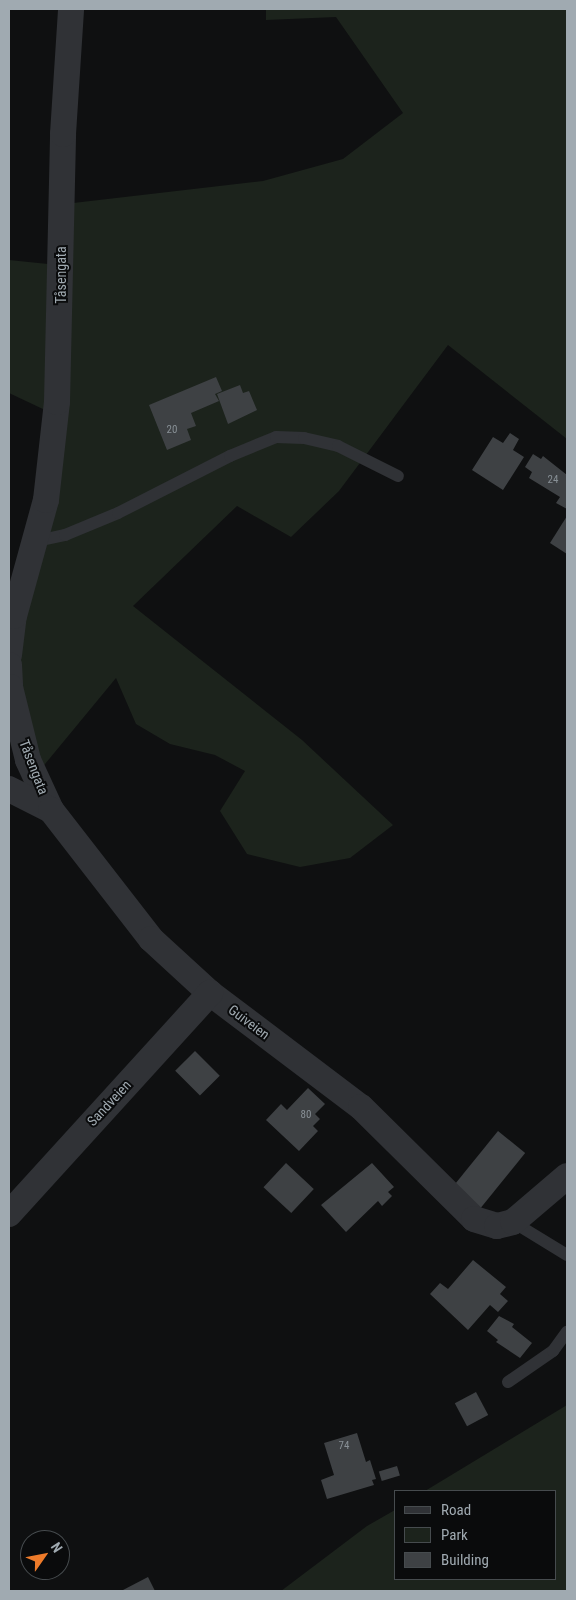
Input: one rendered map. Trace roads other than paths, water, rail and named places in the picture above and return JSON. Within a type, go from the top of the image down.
[{"type":"street","name":"Tåsengata","points":[[9,655],[14,616],[37,541],[46,500],[57,402],[63,134],[70,9]]},
{"type":"street","name":"Tåsengata","points":[[9,665],[10,687],[28,760],[51,810]]},
{"type":"street","name":"Guiveien","points":[[9,789],[51,810],[151,940],[210,993],[361,1107],[474,1219],[497,1226],[513,1222]]},
{"type":"street","name":"Sandveien","points":[[9,1214],[210,993]]},
{"type":"street","points":[[513,1222],[567,1176]]},
{"type":"lane","points":[[37,541],[65,535],[118,513],[230,456],[276,437],[304,438],[338,446],[398,476]]},
{"type":"lane","points":[[513,1222],[567,1255]]},
{"type":"lane","points":[[508,1382],[553,1351],[567,1332]]}]
